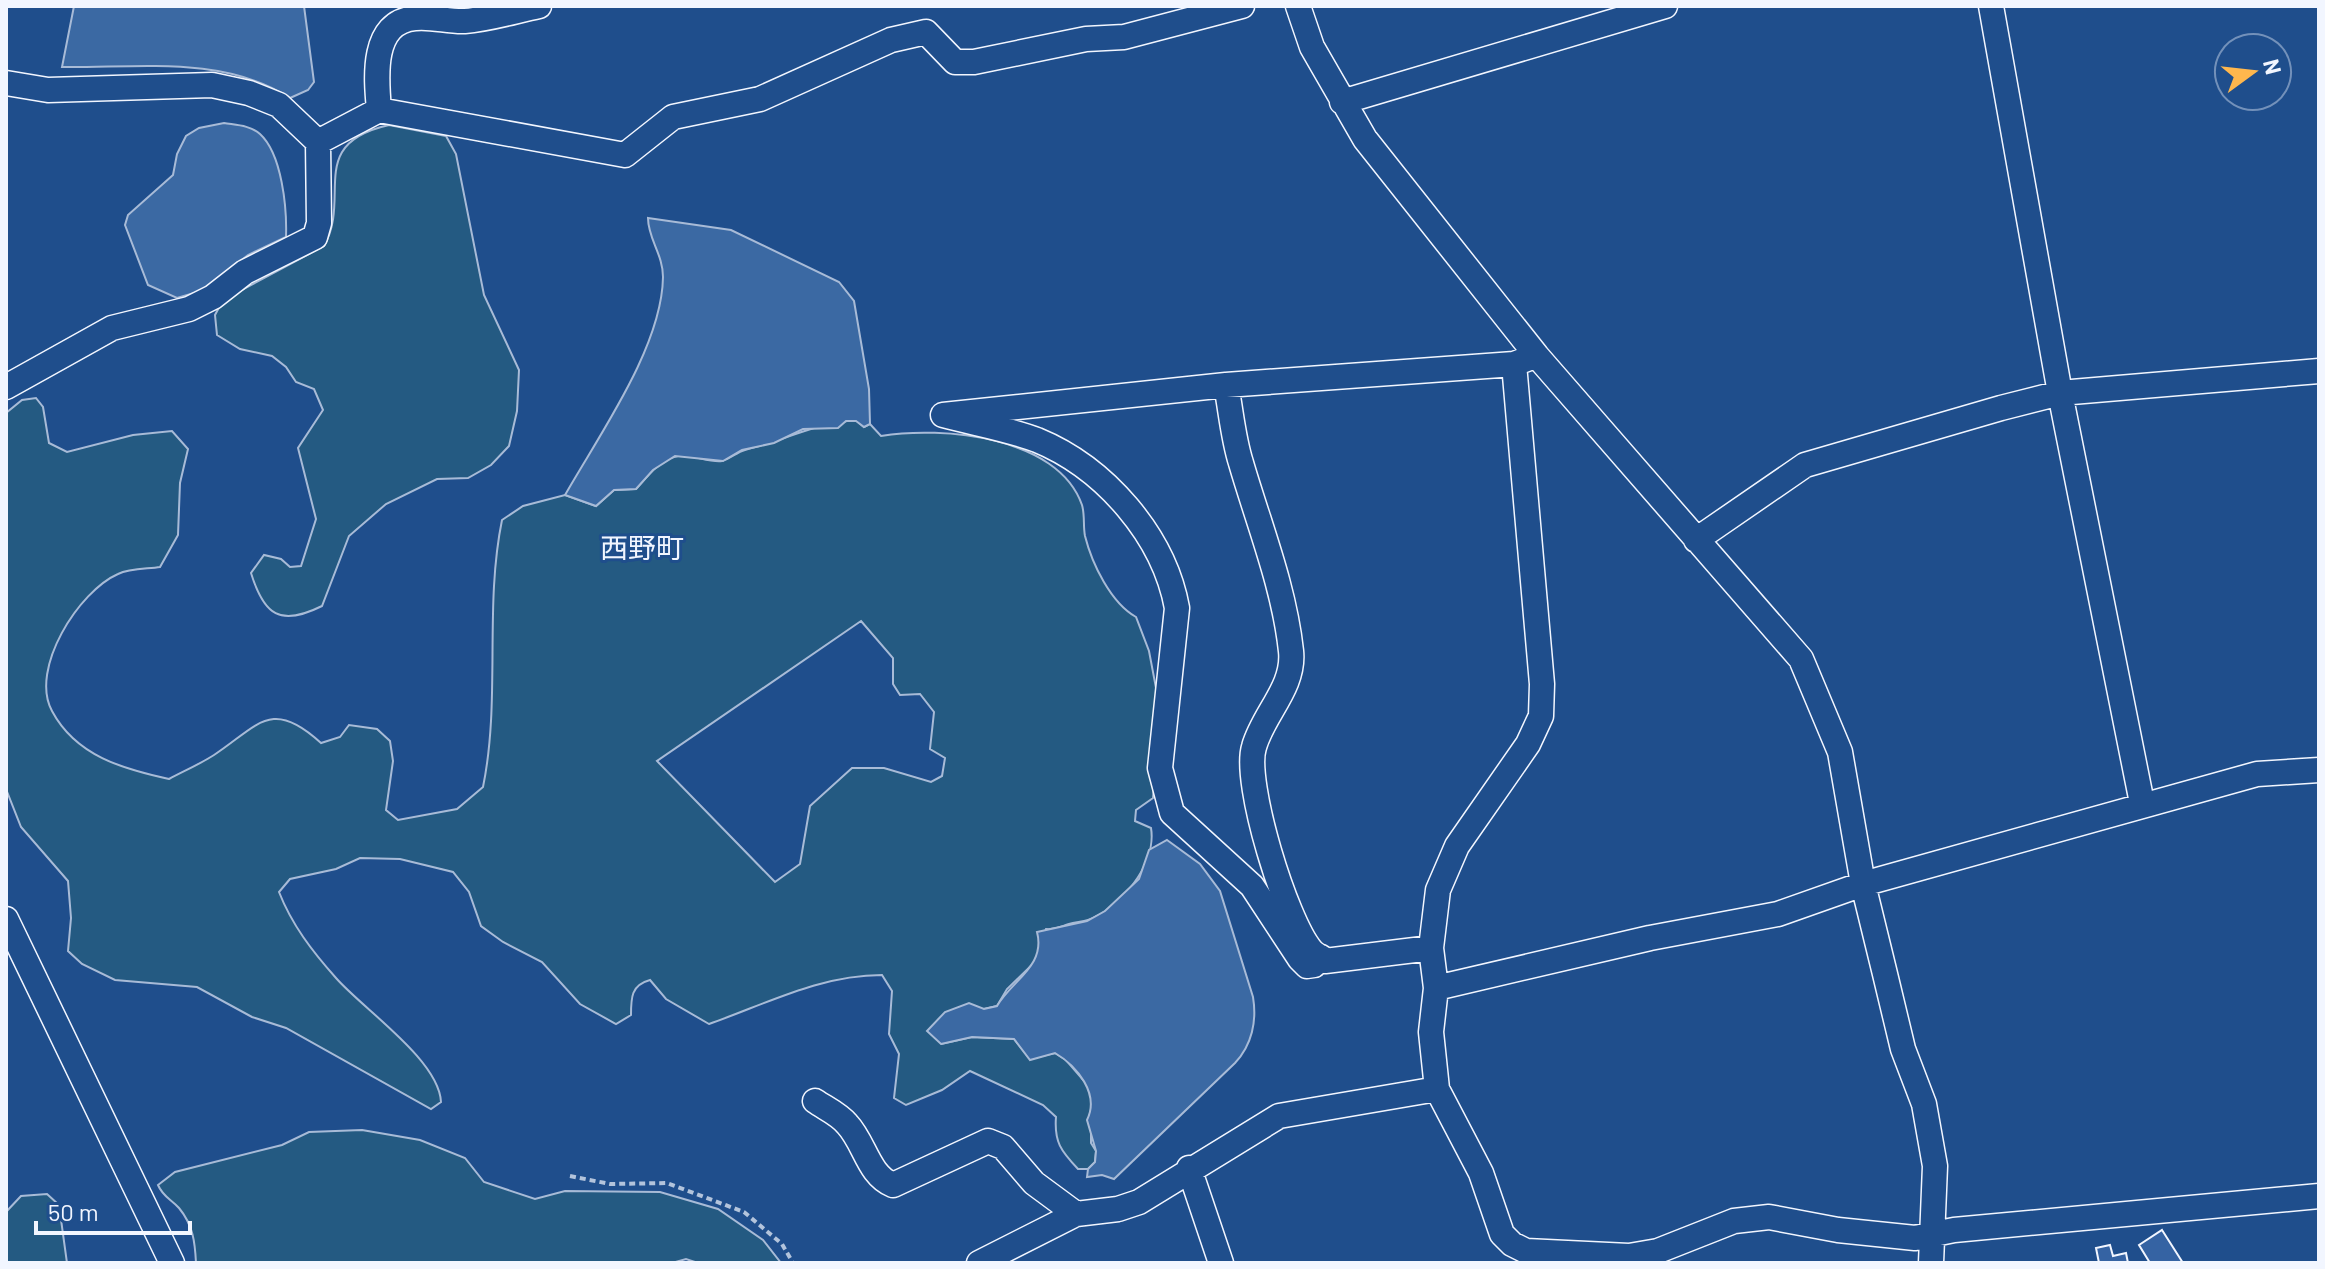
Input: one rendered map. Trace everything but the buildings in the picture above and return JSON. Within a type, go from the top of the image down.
[{"type":"street","points":[[379,110],[376,81],[384,35],[395,23],[415,18],[465,21],[539,6]]},
{"type":"street","points":[[318,142],[379,110],[625,155],[673,117],[760,99],[891,40],[915,34],[926,32],[955,62],[974,62],[1086,39],[1124,37],[1242,6]]},
{"type":"street","points":[[1298,6],[1312,47],[1365,139],[1525,360],[1696,540],[1801,659],[1840,752],[1863,884],[1903,1049],[1924,1104],[1935,1166],[1931,1263]]},
{"type":"street","points":[[1342,102],[1665,6]]},
{"type":"street","points":[[1991,6],[2060,393],[2142,803]]},
{"type":"street","points":[[6,83],[48,90],[212,85],[249,93],[279,105],[318,142],[319,223],[315,237],[245,272],[213,297],[189,309],[112,328],[6,387]]},
{"type":"street","points":[[1321,957],[1314,965],[1307,966],[1252,886],[1172,813],[1160,768],[1177,608],[1172,582],[1141,525],[1117,496],[1061,453],[1036,440],[943,415],[1226,385],[1525,360]]},
{"type":"street","points":[[1525,360],[1542,684],[1541,716],[1528,744],[1457,846],[1438,890],[1431,948],[1436,988],[1431,1032],[1437,1089],[1481,1173],[1502,1234],[1526,1251],[1629,1256],[1658,1251],[1734,1221],[1769,1217],[1838,1230],[1915,1238],[1954,1230],[2319,1196]]},
{"type":"street","points":[[1696,540],[1805,465],[2060,393],[2319,371]]},
{"type":"street","points":[[1226,385],[1240,460],[1284,608],[1292,655],[1289,676],[1253,747],[1255,787],[1283,895],[1310,949],[1325,961],[1431,948]]},
{"type":"street","points":[[1436,988],[1650,938],[1778,914],[1863,884],[2142,803],[2257,774],[2319,770]]},
{"type":"street","points":[[6,919],[172,1263]]},
{"type":"street","points":[[979,1263],[1076,1214],[1118,1209],[1139,1202],[1189,1168],[1279,1116],[1437,1089]]},
{"type":"street","points":[[815,1101],[846,1122],[876,1174],[885,1182],[893,1185],[915,1177],[988,1141],[1003,1147],[1034,1183],[1076,1214]]},
{"type":"street","points":[[1189,1168],[1221,1263]]},
{"type":"path","points":[[570,1176],[610,1184],[667,1183],[744,1212],[782,1244],[793,1263]]},
{"type":"shaded area","points":[[74,6],[304,6],[314,82],[308,90],[290,98],[264,84],[208,70],[150,66],[62,67]]},
{"type":"shaded area","points":[[224,123],[252,129],[260,134],[273,154],[282,182],[286,237],[248,255],[201,291],[177,298],[148,285],[125,225],[128,215],[173,175],[177,154],[186,136],[199,128]]},
{"type":"shaded area","points":[[389,125],[446,136],[456,154],[484,295],[519,370],[517,411],[509,446],[491,465],[468,478],[437,479],[386,504],[349,536],[322,606],[295,616],[285,616],[268,607],[251,573],[264,555],[281,559],[290,567],[301,566],[316,519],[298,448],[323,410],[314,389],[296,382],[286,367],[272,356],[240,349],[217,335],[215,315],[223,300],[324,246],[331,228],[339,159],[347,145],[363,134]]},
{"type":"shaded area","points":[[648,218],[731,230],[839,282],[854,301],[869,389],[870,424],[864,427],[856,421],[846,421],[838,428],[803,429],[774,443],[742,450],[723,461],[675,456],[653,470],[636,489],[614,490],[596,506],[565,495],[626,390],[652,332],[663,277]]},
{"type":"shaded area","points":[[36,398],[43,407],[49,443],[67,452],[133,435],[172,431],[188,449],[180,483],[178,535],[160,567],[123,572],[103,583],[74,614],[52,654],[47,674],[47,694],[52,711],[62,726],[87,750],[102,758],[169,779],[209,758],[265,721],[289,721],[321,743],[340,737],[349,725],[377,729],[390,741],[393,761],[386,810],[398,820],[457,809],[483,787],[491,721],[497,553],[502,520],[523,506],[565,495],[596,506],[614,490],[636,489],[658,466],[674,457],[722,461],[742,451],[813,428],[856,420],[864,427],[870,424],[881,436],[935,433],[995,441],[1024,450],[1049,464],[1069,482],[1082,505],[1085,536],[1092,558],[1111,593],[1136,617],[1149,651],[1160,709],[1153,798],[1136,810],[1135,821],[1151,828],[1151,842],[1142,870],[1124,896],[1088,920],[1046,929],[1036,961],[1007,989],[997,1006],[984,1009],[941,1044],[972,1037],[1014,1039],[1030,1059],[1055,1053],[1066,1060],[1091,1089],[1091,1143],[1096,1151],[1095,1162],[1088,1169],[1078,1169],[1060,1146],[1056,1117],[1043,1105],[970,1071],[942,1090],[906,1105],[894,1098],[899,1054],[889,1034],[892,991],[882,975],[859,976],[815,985],[709,1024],[666,999],[650,980],[636,989],[631,1015],[616,1024],[580,1004],[542,962],[503,942],[481,926],[469,892],[453,872],[400,859],[360,858],[336,869],[290,879],[279,892],[296,927],[327,968],[428,1069],[441,1102],[431,1109],[286,1028],[252,1017],[197,987],[115,980],[82,964],[68,951],[71,918],[68,881],[21,827],[6,789],[6,413],[22,400]],"holes":[[[861,621],[893,658],[893,684],[900,695],[920,694],[934,712],[930,749],[945,758],[942,776],[931,782],[884,768],[852,768],[810,806],[800,864],[775,882],[657,761]]]},
{"type":"shaded area","points":[[1167,840],[1200,864],[1220,891],[1253,997],[1252,1032],[1246,1048],[1235,1063],[1114,1179],[1102,1175],[1087,1177],[1088,1169],[1095,1162],[1096,1151],[1087,1120],[1091,1100],[1084,1082],[1071,1065],[1055,1053],[1030,1060],[1014,1039],[972,1037],[941,1044],[927,1031],[945,1012],[969,1003],[984,1009],[997,1006],[1032,964],[1037,954],[1037,932],[1087,921],[1105,911],[1139,879],[1149,850]]},
{"type":"shaded area","points":[[362,1130],[420,1140],[465,1158],[484,1182],[535,1199],[565,1191],[660,1192],[718,1209],[763,1240],[781,1263],[698,1263],[686,1259],[672,1263],[196,1263],[190,1227],[179,1208],[158,1185],[175,1172],[282,1145],[309,1132]]},
{"type":"shaded area","points":[[47,1194],[59,1205],[67,1263],[6,1263],[6,1212],[21,1196]]},
{"type":"district","name":"西野町","points":[[642,548]]}]
